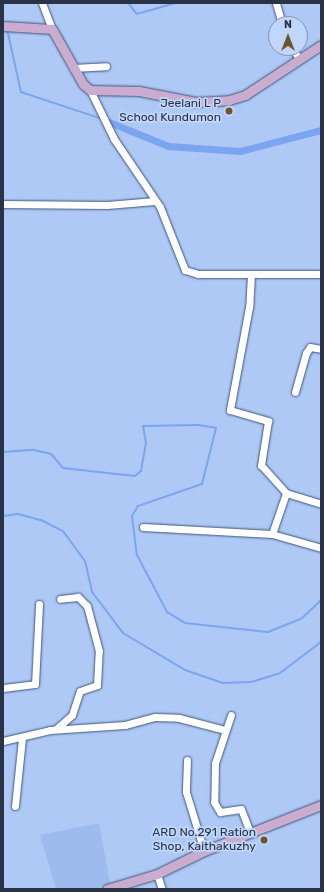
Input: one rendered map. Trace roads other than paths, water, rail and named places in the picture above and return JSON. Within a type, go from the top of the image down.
[{"type":"main road","points":[[3,26],[52,29],[73,68],[90,90],[139,91],[196,102],[229,100],[252,92],[321,45]]},
{"type":"main road","points":[[107,889],[157,874],[204,851],[321,805]]},
{"type":"street","points":[[42,3],[52,29]]},
{"type":"street","points":[[276,3],[280,16]]},
{"type":"street","points":[[297,56],[300,60]]},
{"type":"street","points":[[73,68],[106,66]]},
{"type":"street","points":[[90,90],[114,139],[156,201],[185,270],[198,274],[321,274]]},
{"type":"street","points":[[3,204],[65,206],[156,201]]},
{"type":"street","points":[[251,274],[249,307],[230,410],[268,421],[261,465],[286,493],[321,504]]},
{"type":"street","points":[[295,392],[306,353],[310,348],[321,349]]},
{"type":"street","points":[[272,534],[286,493]]},
{"type":"street","points":[[143,527],[272,534],[321,548]]},
{"type":"street","points":[[55,729],[72,715],[80,691],[97,685],[99,652],[87,606],[78,598],[60,599]]},
{"type":"street","points":[[3,688],[35,684],[39,604]]},
{"type":"street","points":[[231,715],[215,763],[215,807],[220,812],[241,809],[250,833]]},
{"type":"street","points":[[3,742],[55,729],[125,725],[155,717],[179,718],[225,730]]},
{"type":"street","points":[[16,806],[22,738]]},
{"type":"street","points":[[187,760],[186,792],[204,851]]},
{"type":"street","points":[[157,874],[162,889]]},
{"type":"waterway","points":[[128,3],[137,14],[175,3]]},
{"type":"waterway","points":[[7,29],[21,92],[99,118]]},
{"type":"waterway","points":[[109,122],[168,146],[240,151],[321,130]]},
{"type":"waterway","points":[[3,452],[34,450],[51,454],[63,468],[135,476],[141,471],[146,443],[143,426],[198,425],[216,428],[202,484],[138,506],[132,516],[137,555],[167,612],[185,623],[268,632],[302,618],[321,600]]},
{"type":"waterway","points":[[3,516],[18,514],[41,520],[63,531],[85,561],[92,592],[123,633],[185,670],[223,683],[251,682],[280,673],[321,642]]},
{"type":"place","name":"Jeelani L P School Kundumon","points":[[229,111]]},
{"type":"place","name":"ARD No.291 Ration Shop, Kaithakuzhy","points":[[264,840]]}]
